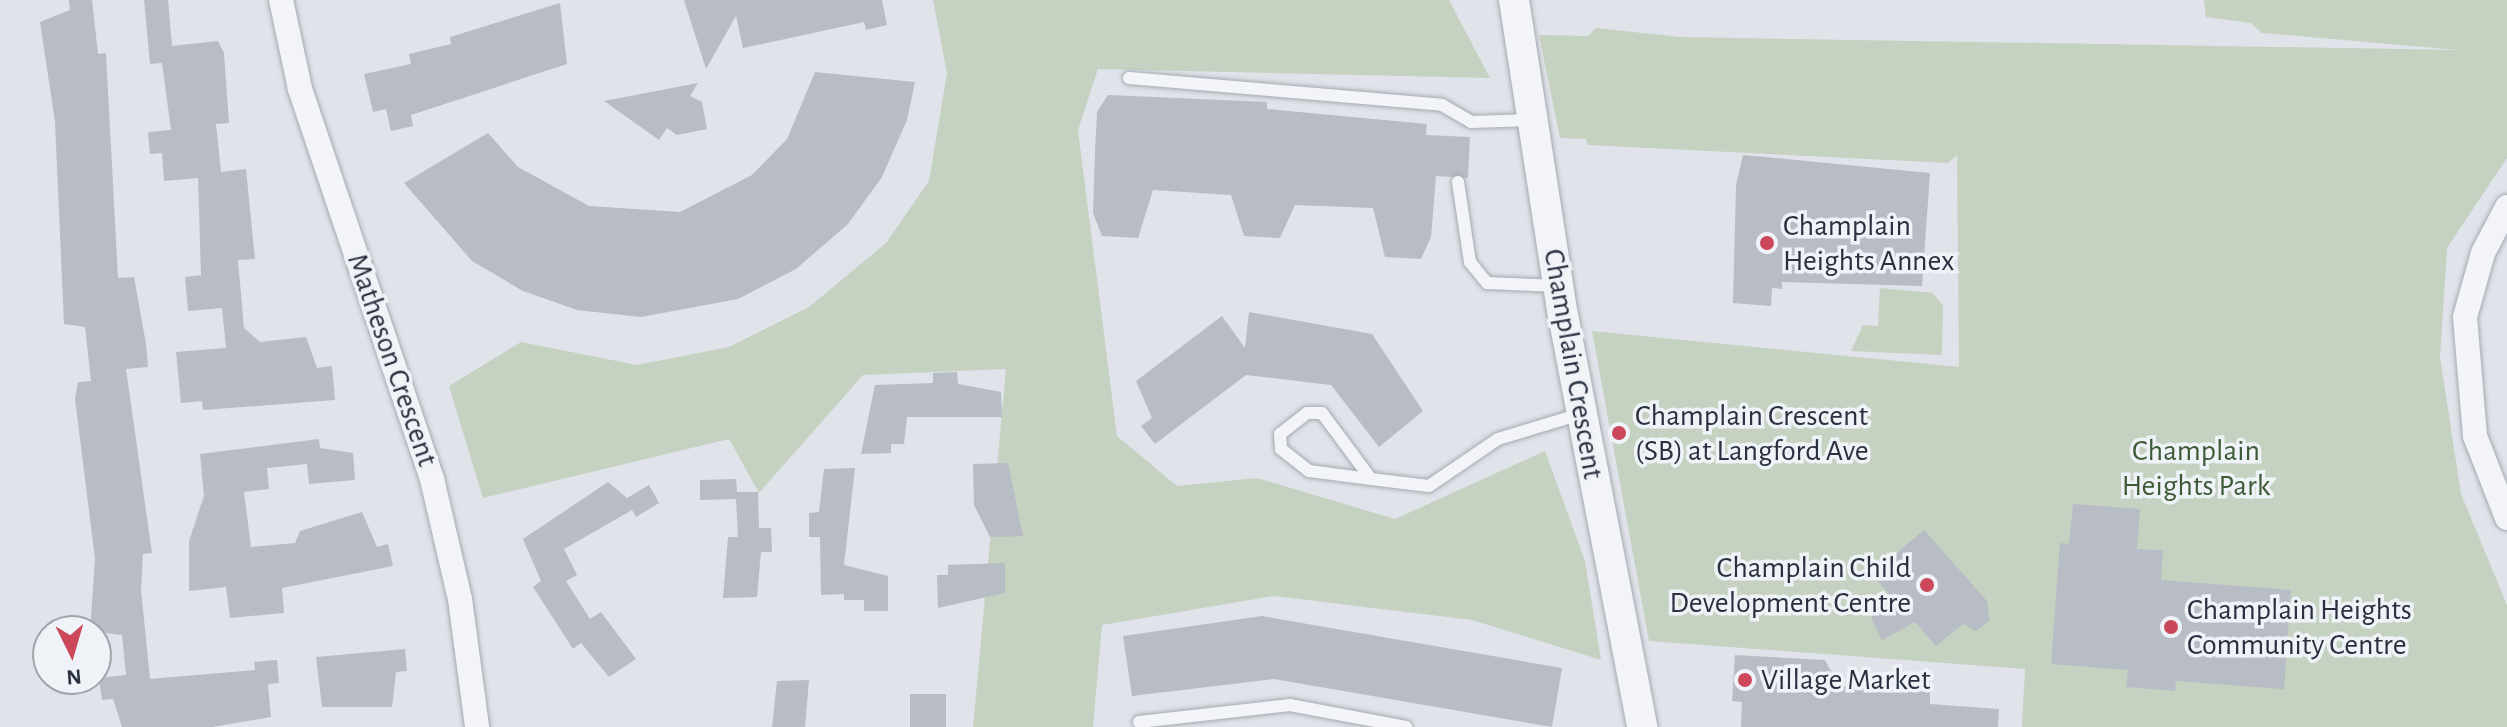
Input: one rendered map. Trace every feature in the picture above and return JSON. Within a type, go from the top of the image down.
[{"type":"street","name":"Matheson Crescent","points":[[281,0],[300,89],[432,479],[460,599],[477,727]]},
{"type":"street","name":"Champlain Crescent","points":[[1514,0],[1535,120],[1558,286],[1642,727]]},
{"type":"street","points":[[2507,207],[2483,253],[2465,317],[2475,436],[2507,518]]},
{"type":"lane","points":[[1129,78],[1442,105],[1471,122],[1535,120]]},
{"type":"lane","points":[[1458,182],[1470,262],[1487,283],[1558,286]]},
{"type":"lane","points":[[1371,479],[1322,413],[1307,413],[1280,434],[1281,449],[1309,471],[1371,479],[1429,486],[1498,439],[1581,414]]},
{"type":"lane","points":[[1139,722],[1290,705],[1406,727]]},
{"type":"green space","points":[[933,0],[1449,0],[1490,78],[1098,69],[1078,130],[1117,436],[1177,486],[1257,478],[1395,519],[1545,451],[1585,561],[1601,660],[1472,620],[1274,596],[1102,625],[1093,727],[973,727],[1006,369],[863,375],[759,493],[729,439],[483,498],[449,386],[521,342],[637,365],[729,347],[809,307],[886,243],[929,181],[947,73]]},
{"type":"green space","name":"Champlain Heights Park","points":[[2204,0],[2507,0],[2507,158],[2447,248],[2440,357],[2461,494],[2507,605],[2507,727],[2022,727],[2025,669],[1649,641],[1592,331],[1959,367],[1957,155],[1948,163],[1588,145],[1586,139],[1560,138],[1539,35],[1588,36],[1596,28],[1680,37],[2459,50],[2262,33],[2251,23],[2206,17]]},
{"type":"green space","points":[[1880,288],[1933,293],[1943,306],[1942,355],[1851,351],[1863,325],[1878,326]]},
{"type":"building","points":[[69,0],[92,0],[98,54],[106,53],[118,278],[134,277],[146,344],[148,367],[126,369],[152,553],[143,554],[141,590],[150,679],[255,670],[254,662],[277,660],[279,683],[268,684],[271,717],[213,727],[122,727],[113,699],[102,700],[101,695],[112,695],[112,677],[126,675],[122,635],[112,634],[112,615],[91,615],[95,559],[75,399],[78,382],[91,381],[85,327],[64,324],[55,122],[40,22],[70,10]]},
{"type":"building","points":[[144,0],[168,0],[172,46],[218,41],[224,53],[229,123],[216,124],[221,172],[246,169],[255,259],[238,260],[244,328],[260,342],[306,337],[317,368],[332,366],[335,400],[203,410],[202,401],[181,403],[176,352],[226,348],[222,308],[188,311],[185,277],[201,275],[198,178],[164,181],[162,153],[150,154],[148,132],[171,130],[162,63],[150,64]]},
{"type":"building","points":[[684,0],[882,0],[887,25],[866,30],[864,22],[743,48],[736,16],[706,69]]},
{"type":"building","points":[[560,3],[567,64],[411,115],[413,126],[391,131],[386,109],[373,112],[364,74],[411,64],[409,54],[451,44],[450,37]]},
{"type":"building","points":[[815,72],[915,82],[907,120],[882,177],[848,224],[796,269],[738,299],[641,317],[577,310],[523,291],[472,261],[404,183],[488,133],[518,167],[589,206],[680,212],[752,175],[787,139]]},
{"type":"building","points":[[698,83],[690,96],[702,102],[707,129],[677,135],[667,128],[659,140],[604,101]]},
{"type":"building","points":[[1108,95],[1267,102],[1267,109],[1427,124],[1426,135],[1470,137],[1468,178],[1436,176],[1431,237],[1421,259],[1385,257],[1373,208],[1295,205],[1280,238],[1244,236],[1231,195],[1153,190],[1138,238],[1102,236],[1093,213],[1095,152],[1097,112]]},
{"type":"building","points":[[1743,155],[1930,173],[1922,286],[1782,282],[1782,289],[1772,288],[1771,306],[1733,303],[1736,185]]},
{"type":"building","points":[[1249,312],[1372,334],[1423,411],[1379,447],[1331,385],[1246,375],[1155,444],[1141,426],[1152,418],[1136,381],[1222,316],[1245,348]]},
{"type":"building","points":[[957,372],[958,384],[1001,392],[1002,417],[907,417],[904,444],[891,444],[891,453],[861,454],[875,385],[933,383],[933,373]]},
{"type":"building","points":[[319,439],[320,448],[353,453],[355,480],[309,484],[307,464],[267,468],[269,489],[244,492],[251,547],[295,543],[300,531],[362,512],[377,547],[388,544],[393,566],[282,588],[284,613],[230,618],[226,587],[189,591],[189,541],[204,496],[200,454]]},
{"type":"building","points":[[1008,463],[1023,536],[990,537],[974,505],[973,464]]},
{"type":"building","points":[[855,468],[844,565],[888,576],[888,611],[864,611],[864,600],[844,600],[844,594],[821,595],[820,537],[809,537],[809,513],[819,512],[824,469]]},
{"type":"building","points":[[736,479],[737,492],[758,492],[759,528],[771,528],[772,552],[761,552],[757,597],[723,598],[728,537],[738,537],[736,499],[700,500],[700,480]]},
{"type":"building","points":[[608,482],[627,498],[649,485],[659,503],[636,517],[632,510],[564,549],[577,575],[566,581],[590,619],[601,612],[636,659],[609,677],[581,643],[573,649],[533,587],[541,581],[523,539]]},
{"type":"building","name":"Champlain Heights Community Centre","points":[[2073,504],[2140,509],[2137,549],[2163,550],[2161,580],[2291,590],[2284,689],[2176,681],[2175,691],[2126,687],[2128,670],[2051,664],[2060,543],[2069,544]]},
{"type":"building","name":"Champlain Child Development Centre","points":[[1924,530],[1987,601],[1990,620],[1976,631],[1963,624],[1936,646],[1915,622],[1882,640],[1871,617],[1892,597],[1871,574]]},
{"type":"building","points":[[1005,563],[1005,593],[938,608],[937,575],[948,575],[948,565]]},
{"type":"building","points":[[1262,616],[1562,668],[1552,727],[1274,679],[1132,696],[1123,636]]},
{"type":"building","points":[[405,649],[407,671],[396,672],[392,707],[322,707],[316,657]]},
{"type":"building","points":[[1735,655],[1825,660],[1839,686],[1930,692],[1930,704],[1999,709],[1998,727],[1741,727],[1742,702],[1732,701]]},
{"type":"building","points":[[809,680],[805,727],[772,727],[777,681]]},
{"type":"building","points":[[910,694],[946,694],[946,727],[910,727]]},
{"type":"place","name":"Champlain Heights Annex","points":[[1767,243]]},
{"type":"place","name":"Champlain Crescent (SB) at Langford Ave","points":[[1619,433]]},
{"type":"place","name":"Champlain Child Development Centre","points":[[1927,585]]},
{"type":"place","name":"Champlain Heights Community Centre","points":[[2171,627]]},
{"type":"place","name":"Village Market","points":[[1745,680]]}]
